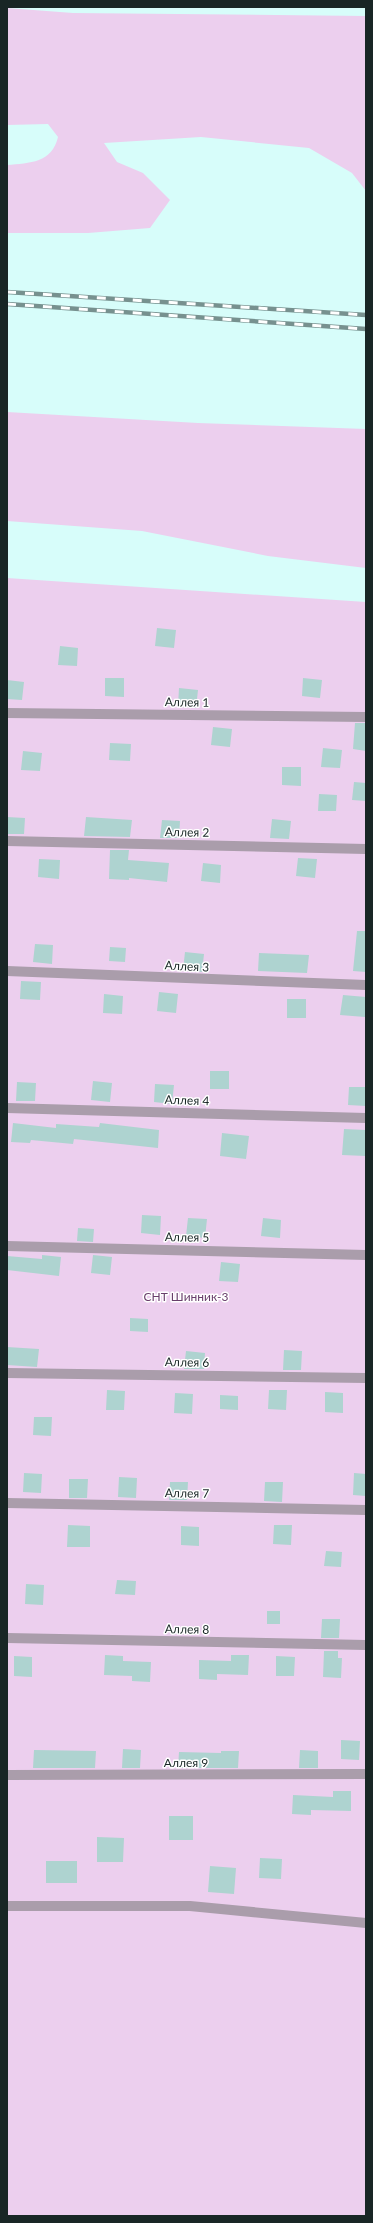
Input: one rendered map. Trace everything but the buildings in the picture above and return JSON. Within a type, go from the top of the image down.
[{"type":"lane","name":"Аллея 1","points":[[7,713],[366,717]]},
{"type":"lane","name":"Аллея 2","points":[[7,842],[366,849]]},
{"type":"lane","name":"Аллея 3","points":[[7,971],[366,985]]},
{"type":"lane","name":"Аллея 4","points":[[7,1108],[366,1118]]},
{"type":"lane","name":"Аллея 5","points":[[7,1246],[366,1255]]},
{"type":"lane","name":"Аллея 6","points":[[7,1373],[366,1378]]},
{"type":"lane","name":"Аллея 7","points":[[7,1503],[366,1510]]},
{"type":"lane","name":"Аллея 8","points":[[7,1638],[366,1644]]},
{"type":"lane","name":"Аллея 9","points":[[7,1775],[366,1774]]},
{"type":"lane","points":[[7,1906],[190,1906],[366,1923]]},
{"type":"green space","points":[[7,8],[73,13],[366,16],[366,191],[352,173],[309,148],[201,137],[104,143],[117,162],[143,173],[170,200],[150,228],[88,233],[7,233],[7,165],[32,162],[45,157],[55,146],[58,137],[48,124],[7,125]]},
{"type":"green space","points":[[7,412],[198,423],[366,429],[366,568],[268,556],[142,531],[7,521]]},
{"type":"green space","name":"СНТ Шинник-3","points":[[7,578],[366,602],[366,2216],[7,2216]]},
{"type":"railway","points":[[7,292],[366,315]]},
{"type":"railway","points":[[7,304],[366,329]]}]
